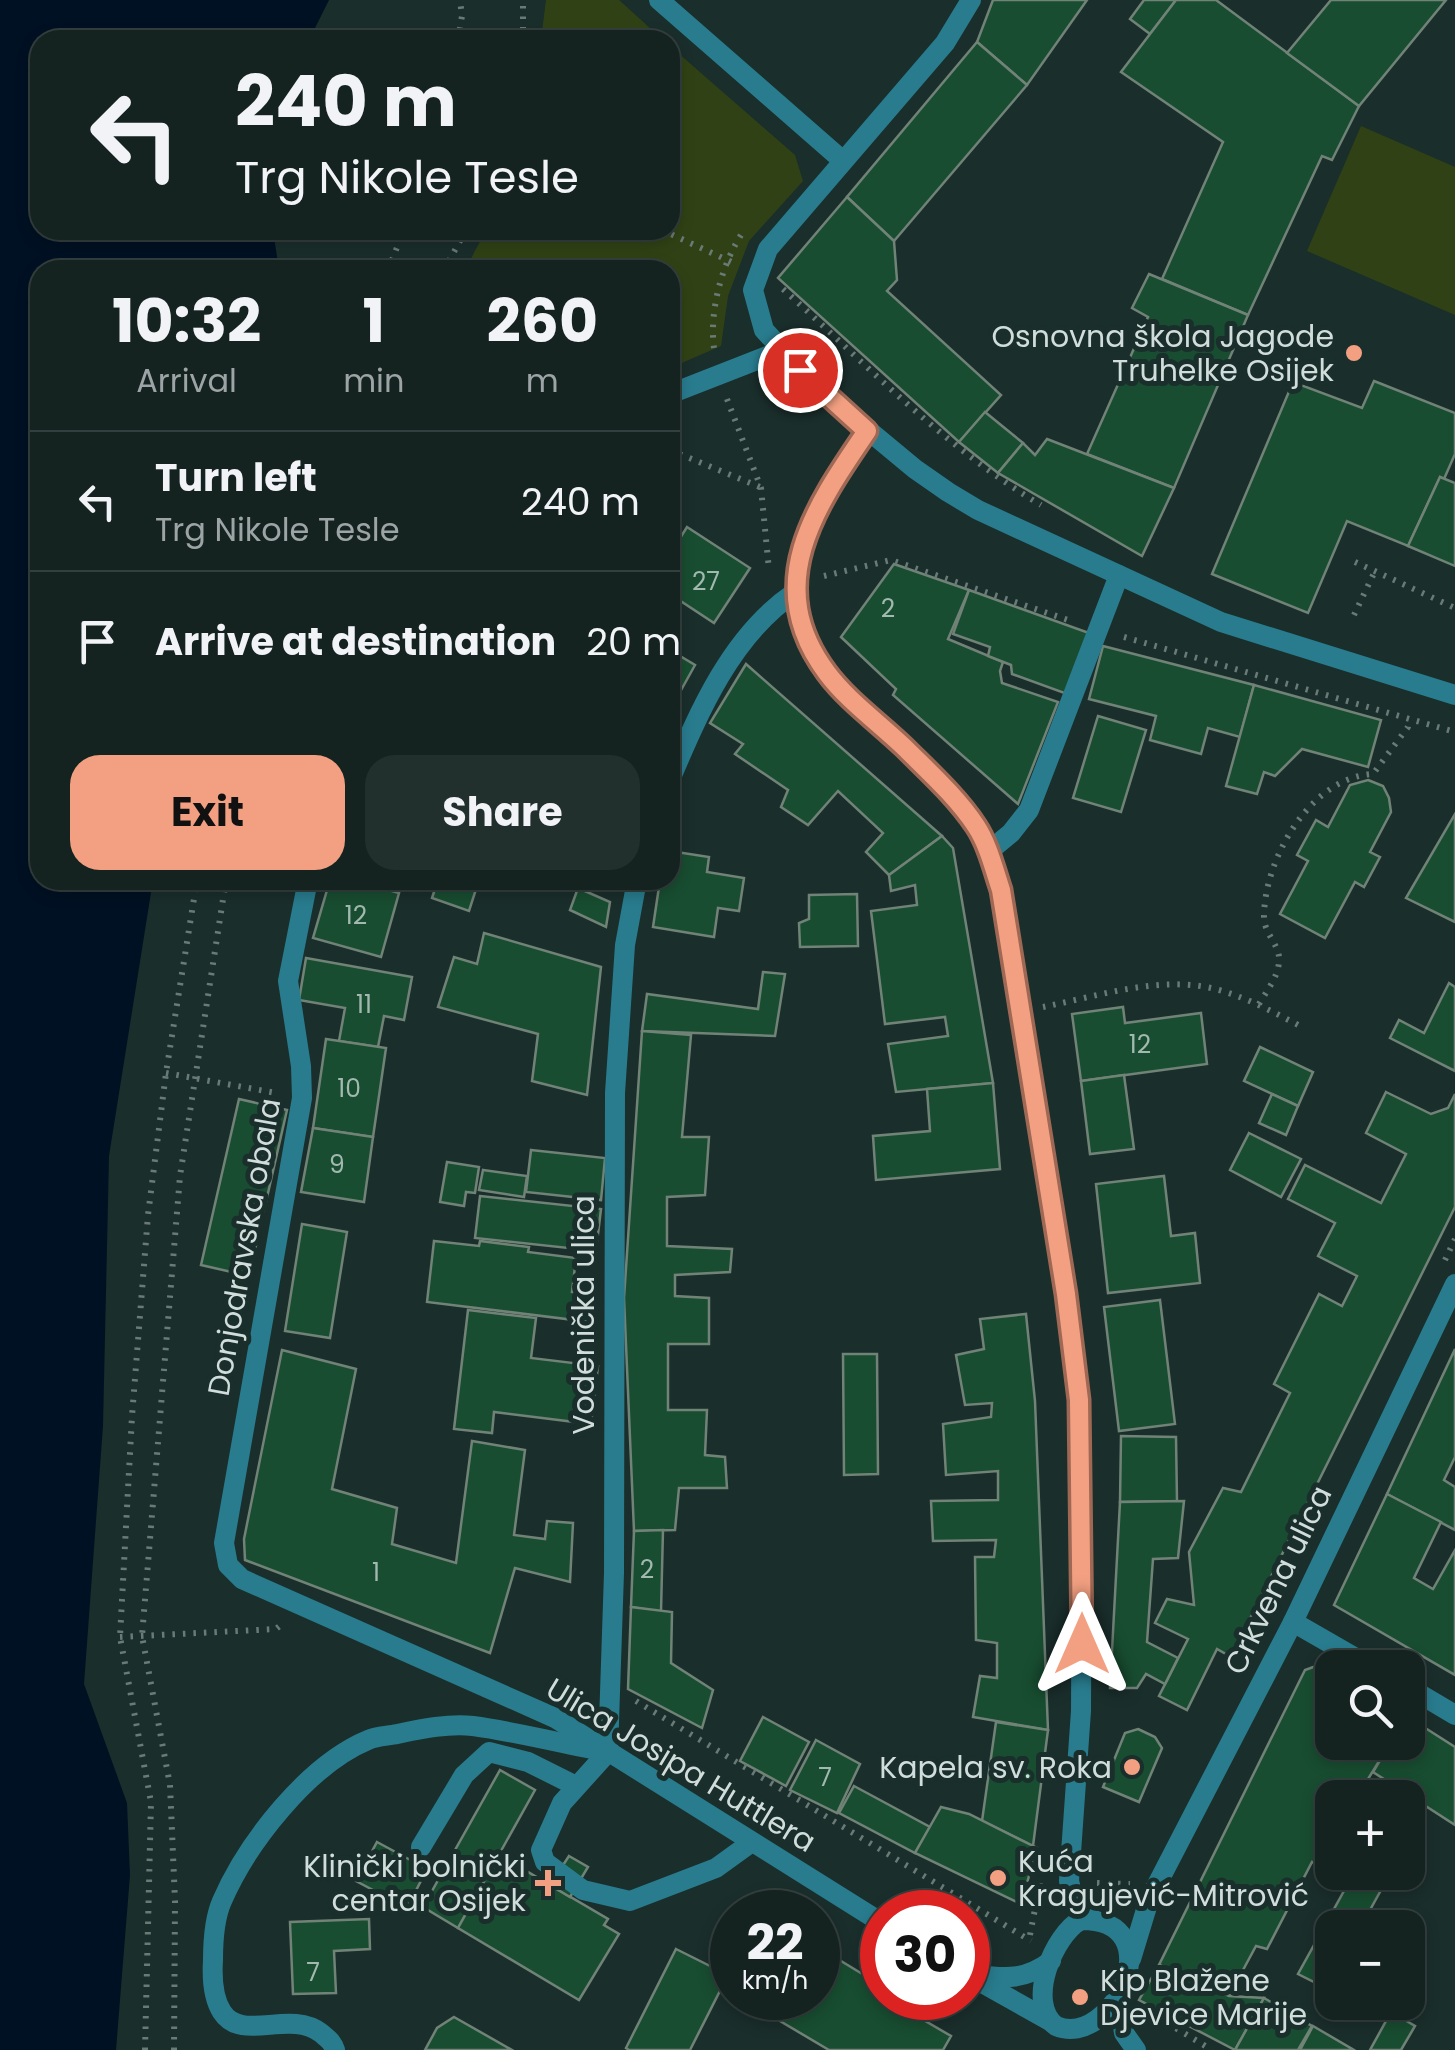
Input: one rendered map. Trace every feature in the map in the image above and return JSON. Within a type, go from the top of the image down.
[{"type":"street","points":[[659,0],[842,160]]},
{"type":"street","points":[[971,0],[946,43],[780,232],[758,271],[753,290],[764,330],[780,350],[867,431],[916,470],[978,510],[1221,622],[1455,695]]},
{"type":"street","points":[[680,390],[780,350]]},
{"type":"street","points":[[867,431],[823,496],[805,538],[795,586],[800,621],[828,675],[923,766],[977,827],[1001,890],[1066,1294],[1079,1400],[1081,1711],[1070,1881],[1073,1896],[1126,1941],[1130,1959],[1120,1999],[1104,2024],[1078,2037],[990,1987]]},
{"type":"street","points":[[988,852],[1011,833],[1029,810],[1118,575]]},
{"type":"street","points":[[680,757],[730,660],[763,617],[795,586]]},
{"type":"street","name":"Donjodravska obala","points":[[228,1564],[224,1542],[302,1098],[288,981],[306,890]]},
{"type":"street","name":"Vodenička ulica","points":[[608,1752],[614,1573],[614,1093],[624,945],[636,890]]},
{"type":"street","name":"Crkvena ulica","points":[[1130,1959],[1149,1900],[1293,1622],[1455,1284]]},
{"type":"street","name":"Ulica Josipa Huttlera","points":[[228,1564],[242,1578],[555,1718],[860,1909]]},
{"type":"street","points":[[1293,1622],[1342,1650]]},
{"type":"street","points":[[1425,1697],[1455,1714]]},
{"type":"street","points":[[335,2050],[315,2029],[294,2022],[238,2025],[222,2012],[212,1980],[213,1940],[220,1904],[241,1863],[291,1798],[323,1768],[368,1740],[421,1729],[470,1725],[608,1752]]},
{"type":"street","points":[[421,1846],[464,1775],[488,1752],[528,1762],[576,1786]]},
{"type":"street","points":[[608,1752],[562,1803],[541,1850],[545,1862],[583,1890],[630,1901],[716,1868],[752,1842]]},
{"type":"street","points":[[1050,2021],[1041,1989],[1062,1935],[1070,1925],[1082,1920],[1100,1922],[1134,1915],[1149,1900]]},
{"type":"street","points":[[990,1977],[1011,1979],[1032,1975],[1053,1957]]},
{"type":"street","points":[[1120,1999],[1124,2033],[1136,2050]]},
{"type":"path","points":[[460,0],[460,30]]},
{"type":"path","points":[[523,0],[523,30]]},
{"type":"path","points":[[680,239],[769,276],[941,434],[995,478],[1045,507]]},
{"type":"path","points":[[680,454],[761,488]]},
{"type":"path","points":[[795,586],[891,560],[1098,630],[1455,732]]},
{"type":"path","points":[[1355,562],[1455,608]]},
{"type":"path","points":[[1354,615],[1375,571]]},
{"type":"path","points":[[1259,1004],[1278,970],[1280,956],[1264,922],[1280,849],[1297,820],[1336,786],[1356,775],[1373,774],[1408,728],[1409,718]]},
{"type":"path","points":[[145,2050],[151,1802],[120,1637],[147,1233],[166,1072],[195,890]]},
{"type":"path","points":[[174,2050],[175,1901],[170,1785],[142,1636],[180,1176],[224,890]]},
{"type":"path","points":[[1022,1011],[1131,989],[1180,985],[1216,989],[1259,1004],[1304,1028]]},
{"type":"path","points":[[166,1072],[247,1087]]},
{"type":"path","points":[[120,1637],[276,1630]]},
{"type":"path","points":[[609,1685],[1053,1957]]},
{"type":"path","points":[[1029,1940],[1041,1880]]},
{"type":"path","points":[[1120,1999],[1212,2050]]},
{"type":"green space","points":[[546,0],[619,0],[652,30],[542,30]]},
{"type":"green space","points":[[680,55],[795,155],[803,181],[749,241],[728,296],[721,346],[680,364],[680,260],[470,260],[481,240],[680,240]]},
{"type":"green space","points":[[1361,126],[1455,167],[1455,315],[1307,251]]},
{"type":"water","points":[[0,0],[329,0],[314,30],[30,30],[30,240],[274,240],[278,260],[30,260],[30,890],[151,890],[109,1156],[103,1426],[84,1684],[127,1803],[130,1875],[116,2050],[0,2050]]},
{"type":"building","points":[[993,0],[1087,0],[1027,85],[977,42]]},
{"type":"building","points":[[1144,0],[1176,0],[1150,34],[1130,19]]},
{"type":"building","points":[[1176,0],[1216,0],[1359,106],[1332,160],[1322,156],[1248,315],[1162,279],[1223,142],[1121,72]]},
{"type":"building","points":[[1331,0],[1446,0],[1359,106],[1287,53]]},
{"type":"building","points":[[977,42],[1027,85],[894,241],[847,197]]},
{"type":"building","points":[[847,197],[894,241],[897,280],[887,291],[1001,395],[959,442],[778,278]]},
{"type":"building","points":[[1149,274],[1248,315],[1174,488],[1087,454],[1148,317],[1132,308]]},
{"type":"building","points":[[1374,381],[1455,413],[1455,454],[1408,546],[1347,521],[1308,613],[1212,574],[1293,382],[1362,408]]},
{"type":"building","points":[[985,412],[1023,443],[998,473],[959,442]]},
{"type":"building","points":[[1047,439],[1174,488],[1142,556],[998,473],[1023,443],[1035,455]]},
{"type":"building","points":[[1440,477],[1455,483],[1455,566],[1408,546]]},
{"type":"building","points":[[687,527],[750,568],[714,623],[680,601],[680,538]]},
{"type":"building","points":[[894,564],[969,590],[948,639],[1003,662],[1002,683],[1058,702],[1018,804],[893,695],[896,689],[841,637]]},
{"type":"building","points":[[969,590],[1089,633],[1067,694],[1012,674],[1011,665],[988,656],[990,647],[953,634]]},
{"type":"building","points":[[1103,646],[1254,685],[1240,737],[1208,728],[1201,754],[1150,740],[1156,716],[1089,699]]},
{"type":"building","points":[[680,656],[695,665],[680,692]]},
{"type":"building","points":[[746,664],[942,836],[889,875],[866,852],[883,833],[838,791],[808,825],[781,807],[788,790],[735,754],[743,744],[710,723]]},
{"type":"building","points":[[1254,685],[1381,720],[1368,767],[1302,749],[1275,776],[1264,772],[1257,794],[1226,786]]},
{"type":"building","points":[[1098,716],[1146,730],[1121,812],[1073,798]]},
{"type":"building","points":[[1368,780],[1383,786],[1389,798],[1391,812],[1370,852],[1380,857],[1364,887],[1355,882],[1325,938],[1280,914],[1308,861],[1297,855],[1316,820],[1328,827],[1350,785]]},
{"type":"building","points":[[1455,814],[1455,922],[1406,898]]},
{"type":"building","points":[[942,836],[953,848],[993,1083],[896,1092],[888,1044],[948,1036],[945,1017],[885,1024],[871,911],[917,905],[915,885],[891,891],[889,875]]},
{"type":"building","points":[[680,853],[709,857],[707,872],[744,878],[739,911],[718,908],[714,937],[653,927],[659,890],[680,890]]},
{"type":"building","points":[[327,890],[399,893],[381,957],[313,938]]},
{"type":"building","points":[[435,890],[476,890],[469,911],[432,898]]},
{"type":"building","points":[[577,890],[610,902],[606,927],[570,910]]},
{"type":"building","points":[[857,894],[858,946],[800,947],[799,923],[809,919],[809,895]]},
{"type":"building","points":[[484,933],[601,967],[587,1095],[532,1081],[538,1034],[438,1007],[454,957],[477,964]]},
{"type":"building","points":[[306,958],[412,977],[404,1020],[384,1016],[378,1047],[339,1041],[345,1008],[299,1000]]},
{"type":"building","points":[[763,972],[785,974],[775,1036],[642,1031],[647,994],[758,1009]]},
{"type":"building","points":[[1449,983],[1455,987],[1455,1071],[1390,1038],[1399,1020],[1424,1033]]},
{"type":"building","points":[[1123,1007],[1125,1023],[1201,1013],[1207,1064],[1081,1081],[1072,1014]]},
{"type":"building","points":[[642,1031],[691,1035],[682,1137],[709,1137],[705,1195],[667,1197],[667,1246],[732,1249],[730,1272],[675,1275],[675,1296],[709,1298],[709,1344],[668,1344],[668,1410],[707,1410],[705,1455],[725,1457],[727,1488],[679,1488],[675,1530],[634,1531],[624,1298]]},
{"type":"building","points":[[326,1039],[386,1048],[373,1137],[313,1128]]},
{"type":"building","points":[[1260,1047],[1313,1072],[1298,1106],[1244,1081]]},
{"type":"building","points":[[1124,1075],[1134,1149],[1090,1154],[1081,1081]]},
{"type":"building","points":[[993,1083],[1000,1169],[876,1180],[873,1136],[930,1131],[927,1089]]},
{"type":"building","points":[[1386,1092],[1431,1114],[1448,1108],[1455,1094],[1455,1207],[1231,1657],[1217,1649],[1187,1710],[1159,1696],[1188,1639],[1155,1623],[1167,1599],[1194,1605],[1189,1552],[1223,1488],[1241,1492],[1290,1393],[1274,1384],[1319,1294],[1342,1306],[1357,1276],[1318,1256],[1335,1223],[1288,1199],[1305,1165],[1381,1203],[1406,1154],[1366,1133]]},
{"type":"building","points":[[1272,1094],[1298,1106],[1286,1135],[1259,1123]]},
{"type":"building","points":[[239,1099],[287,1110],[249,1276],[201,1265]]},
{"type":"building","points":[[313,1128],[373,1137],[364,1202],[301,1192]]},
{"type":"building","points":[[1249,1133],[1301,1159],[1281,1197],[1230,1170]]},
{"type":"building","points":[[531,1150],[605,1158],[601,1200],[526,1192]]},
{"type":"building","points":[[447,1162],[479,1167],[475,1193],[466,1192],[464,1206],[440,1202]]},
{"type":"building","points":[[483,1170],[527,1176],[524,1197],[479,1190]]},
{"type":"building","points":[[1164,1176],[1171,1236],[1195,1233],[1200,1283],[1108,1293],[1096,1184]]},
{"type":"building","points":[[480,1196],[601,1209],[596,1251],[475,1238]]},
{"type":"building","points":[[302,1224],[347,1232],[330,1338],[285,1331]]},
{"type":"building","points":[[434,1241],[479,1246],[480,1241],[576,1258],[572,1292],[594,1295],[591,1322],[427,1302]]},
{"type":"building","points":[[1160,1300],[1175,1424],[1119,1431],[1104,1307]]},
{"type":"building","points":[[468,1310],[536,1318],[531,1358],[598,1366],[591,1424],[494,1412],[492,1433],[454,1429]]},
{"type":"building","points":[[1026,1314],[1035,1401],[1048,1730],[973,1717],[980,1676],[997,1678],[997,1643],[976,1640],[975,1557],[994,1557],[996,1540],[933,1541],[931,1501],[998,1500],[998,1471],[946,1475],[943,1424],[991,1417],[992,1403],[965,1405],[956,1355],[984,1349],[980,1319]]},
{"type":"building","points":[[1455,1349],[1455,1457],[1444,1480],[1455,1487],[1455,1530],[1387,1494]]},
{"type":"building","points":[[282,1350],[356,1369],[332,1489],[397,1508],[392,1544],[456,1563],[472,1441],[525,1450],[514,1535],[545,1539],[547,1521],[573,1523],[570,1582],[515,1568],[490,1653],[245,1560],[244,1539]]},
{"type":"building","points":[[843,1354],[877,1354],[878,1474],[844,1475]]},
{"type":"building","points":[[1121,1436],[1176,1437],[1177,1501],[1120,1502]]},
{"type":"building","points":[[1387,1494],[1441,1522],[1414,1578],[1433,1589],[1455,1550],[1455,1675],[1425,1658],[1425,1650],[1412,1650],[1334,1605]]},
{"type":"building","points":[[1184,1501],[1178,1558],[1153,1559],[1147,1642],[1178,1658],[1165,1684],[1146,1674],[1137,1688],[1110,1688],[1120,1502]]},
{"type":"building","points":[[663,1530],[661,1612],[631,1607],[634,1531]]},
{"type":"building","points":[[631,1607],[672,1612],[671,1663],[713,1690],[702,1728],[628,1689]]},
{"type":"building","points":[[1315,1666],[1315,1760],[1380,1760],[1369,1780],[1315,1780],[1315,1864],[1312,1862],[1267,1949],[1256,1946],[1229,1996],[1159,1965],[1305,1670]]},
{"type":"building","points":[[763,1717],[809,1742],[786,1786],[740,1761]]},
{"type":"building","points":[[996,1722],[1048,1730],[1033,1846],[982,1821]]},
{"type":"building","points":[[1425,1728],[1455,1747],[1455,1825],[1425,1806],[1425,1780],[1385,1780],[1373,1772],[1380,1760],[1425,1760]]},
{"type":"building","name":"Kapela sv. Roka","points":[[1138,1729],[1155,1737],[1162,1748],[1139,1802],[1103,1787],[1125,1733]]},
{"type":"building","points":[[816,1740],[860,1764],[837,1813],[790,1790]]},
{"type":"building","points":[[500,1770],[535,1790],[458,1928],[423,1907]]},
{"type":"building","points":[[854,1786],[930,1827],[915,1853],[839,1813]]},
{"type":"building","name":"Kuća Kragujević-Mitrović","points":[[941,1807],[969,1814],[1037,1848],[1021,1904],[915,1853]]},
{"type":"building","points":[[377,1842],[427,1869],[407,1908],[356,1881]]},
{"type":"building","points":[[499,1855],[608,1919],[604,1925],[619,1934],[579,2000],[458,1928]]},
{"type":"building","points":[[569,1856],[588,1867],[570,1897],[550,1885]]},
{"type":"building","points":[[1344,1890],[1381,1890],[1370,1910],[1333,1910]]},
{"type":"building","points":[[369,1919],[370,1949],[334,1951],[336,1993],[293,1994],[290,1922]]},
{"type":"building","points":[[1315,1943],[1315,1982],[1298,1974]]},
{"type":"building","points":[[676,1949],[710,1966],[710,2011],[690,2050],[626,2048]]},
{"type":"building","points":[[840,1960],[860,1973],[860,2020],[924,2020],[951,2036],[943,2050],[829,2050],[778,2020],[840,2020]]},
{"type":"building","points":[[1159,1965],[1229,1996],[1264,1998],[1235,2050],[1139,2000]]},
{"type":"building","points":[[1264,1998],[1312,2026],[1298,2050],[1235,2050]]},
{"type":"building","points":[[454,2017],[512,2050],[425,2050],[437,2028]]},
{"type":"building","points":[[1387,2020],[1405,2020],[1415,2026],[1401,2050],[1370,2050]]},
{"type":"building","points":[[1313,2026],[1354,2050],[1300,2050]]},
{"type":"place","name":"Osnovna škola Jagode Truhelke Osijek","points":[[1354,353]]},
{"type":"place","name":"Kapela sv. Roka","points":[[1132,1767]]},
{"type":"place","name":"Kuća Kragujević-Mitrović","points":[[998,1878]]},
{"type":"place","name":"Klinički bolnički centar Osijek","points":[[548,1883]]},
{"type":"place","name":"Kip Blažene Djevice Marije","points":[[1080,1997]]},
{"type":"route","points":[[800,370],[867,431],[823,496],[805,538],[794,593],[800,621],[828,675],[923,766],[977,827],[1001,890],[1066,1294],[1079,1400],[1082,1644]]}]
